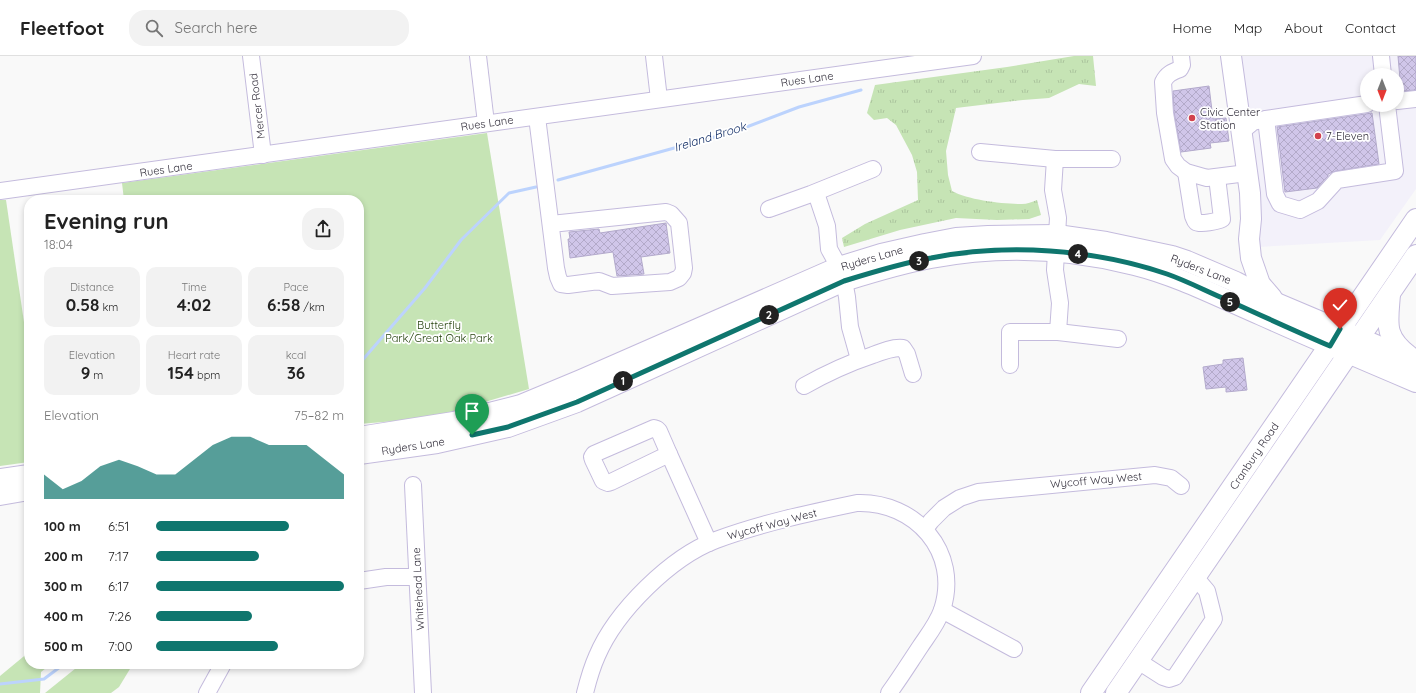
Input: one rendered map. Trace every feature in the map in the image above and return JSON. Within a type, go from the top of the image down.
[{"type":"main road","points":[[1231,56],[1250,193],[1251,219],[1249,239],[1251,258],[1260,284],[1276,303]]},
{"type":"main road","name":"Cranbury Road","points":[[1091,693],[1416,219]]},
{"type":"main road","name":"Ryders Lane","points":[[364,453],[437,443],[508,427],[577,402],[881,254],[956,238],[988,236],[1056,243],[1106,242],[1172,256],[1209,270],[1276,303],[1340,329],[1354,346],[1416,382]]},
{"type":"main road","name":"Ryders Lane","points":[[1056,243],[1166,274],[1192,284],[1330,346],[1354,346],[1416,362]]},
{"type":"main road","name":"Cranbury Road","points":[[1116,693],[1416,255]]},
{"type":"main road","name":"Ryders Lane","points":[[364,436],[454,422],[521,405],[842,274]]},
{"type":"main road","points":[[1390,294],[1389,324],[1391,337],[1400,349],[1416,362]]},
{"type":"main road","points":[[0,478],[24,476]]},
{"type":"main road","points":[[0,495],[24,491]]},
{"type":"street","name":"Mercer Road","points":[[251,56],[263,155]]},
{"type":"street","points":[[478,56],[486,123]]},
{"type":"street","points":[[654,56],[659,99]]},
{"type":"street","name":"Rues Lane","points":[[0,191],[537,117],[894,61],[973,56]]},
{"type":"street","points":[[1181,56],[1182,65],[1180,69],[1170,73],[1165,78],[1162,87],[1172,159],[1186,172],[1207,178],[1247,173]]},
{"type":"street","points":[[1381,56],[1382,68]]},
{"type":"street","points":[[1404,100],[1416,99]]},
{"type":"street","points":[[1242,130],[1253,122],[1266,119],[1360,105]]},
{"type":"street","points":[[1266,119],[1275,194],[1280,204],[1300,210],[1318,201],[1337,180],[1395,171],[1388,112]]},
{"type":"street","points":[[537,117],[552,224],[556,268],[561,284],[568,285],[599,281],[612,286],[662,283],[674,281],[683,273],[684,268],[679,223],[671,214],[666,212],[552,224]]},
{"type":"street","points":[[980,152],[1055,160],[1112,159]]},
{"type":"street","points":[[1055,160],[1053,190],[1058,218],[1055,270],[1060,303],[1058,332]]},
{"type":"street","points":[[769,208],[816,192],[873,169]]},
{"type":"street","points":[[1186,172],[1193,216],[1195,221],[1199,223],[1222,219],[1217,177]]},
{"type":"street","points":[[816,192],[827,226],[829,248],[842,274],[847,297],[850,327],[859,359]]},
{"type":"street","points":[[1010,365],[1010,332],[1058,332],[1118,339]]},
{"type":"street","points":[[804,386],[831,371],[859,359],[895,347],[903,348],[907,354],[912,374]]},
{"type":"street","points":[[669,454],[709,543]]},
{"type":"street","name":"Wycoff Way West","points":[[925,529],[937,514],[952,503],[966,496],[988,490],[1155,475],[1171,478],[1181,486]]},
{"type":"street","name":"Whitehead Lane","points":[[413,485],[423,693]]},
{"type":"street","name":"Wycoff Way West","points":[[585,693],[597,655],[625,612],[642,592],[681,559],[709,543],[776,521],[857,503],[874,503],[890,507],[906,514],[925,529],[935,544],[944,568],[946,585],[944,602],[935,626],[889,693]]},
{"type":"street","points":[[364,580],[386,577],[417,577]]},
{"type":"street","points":[[1138,661],[1163,677],[1169,679],[1175,677],[1214,619],[1207,591],[1195,577]]},
{"type":"street","points":[[942,610],[1014,649]]},
{"type":"street","points":[[207,693],[220,669]]},
{"type":"shaded area","points":[[1242,56],[1416,56],[1416,189],[1380,240],[1258,247]]},
{"type":"green space","points":[[1074,56],[1093,56],[1096,86],[1079,84],[1049,98],[956,108],[946,151],[948,175],[952,191],[976,199],[1014,204],[1030,203],[1037,200],[1041,215],[1029,219],[997,220],[956,218],[900,230],[844,247],[842,238],[865,224],[918,200],[917,172],[912,155],[896,125],[887,118],[874,120],[867,113],[875,85],[1007,67]]},
{"type":"green space","name":"Butterfly Park/Great Oak Park","points":[[487,133],[529,389],[431,418],[364,424],[364,195],[123,195],[122,183]]},
{"type":"green space","points":[[0,200],[6,200],[24,322],[24,463],[0,466]]},
{"type":"green space","points":[[24,656],[24,669],[45,669],[41,672],[40,693],[0,693],[0,676]]},
{"type":"green space","points":[[75,669],[130,669],[119,687],[111,693],[45,693]]},
{"type":"building","points":[[1398,56],[1416,56],[1416,90],[1404,91],[1404,68],[1399,68]]},
{"type":"building","name":"Civic Center Station","points":[[1209,86],[1213,119],[1226,118],[1229,141],[1210,143],[1211,148],[1181,152],[1174,112],[1173,91]]},
{"type":"building","points":[[1372,113],[1379,164],[1336,171],[1328,174],[1328,176],[1317,188],[1285,192],[1277,127]]},
{"type":"building","points":[[666,223],[670,253],[641,257],[644,274],[617,276],[613,252],[570,258],[568,239],[570,239],[569,232],[599,229],[600,233]]},
{"type":"building","points":[[1243,358],[1247,390],[1226,392],[1226,387],[1206,389],[1203,367],[1223,364],[1223,360]]},
{"type":"waterway","name":"Ireland Brook","points":[[558,180],[736,131],[799,107],[861,90]]},
{"type":"waterway","name":"Ireland Brook","points":[[364,358],[425,288],[461,240],[509,193],[536,187]]},
{"type":"waterway","name":"Ireland Brook","points":[[0,684],[44,679],[57,669]]},
{"type":"place","name":"Civic Center Station","points":[[1192,118]]},
{"type":"place","name":"7-Eleven","points":[[1318,136]]},
{"type":"route","points":[[472,435],[508,427],[577,402],[844,281],[887,268],[932,258],[964,253],[1026,250],[1056,251],[1134,264],[1192,284],[1330,346],[1340,329]]}]
